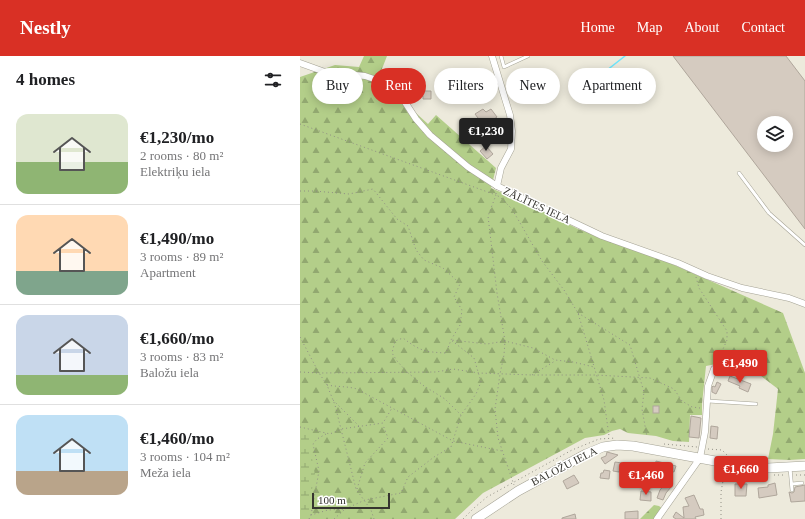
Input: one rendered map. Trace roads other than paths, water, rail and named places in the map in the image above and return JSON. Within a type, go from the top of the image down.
[{"type":"main road","name":"BALOŽU IELA","points":[[476,519],[518,491],[610,442],[700,458],[724,467],[790,468],[805,466]]},
{"type":"street","points":[[492,56],[510,114],[512,131],[511,149],[501,168],[497,186]]},
{"type":"street","name":"ZĀLĪTES IELA","points":[[300,64],[325,72],[365,76],[386,83],[401,96],[416,119],[430,135],[468,167],[497,186],[602,236],[742,288],[789,298],[805,304]]},
{"type":"street","points":[[657,519],[700,458],[705,432],[708,386],[714,369]]},
{"type":"lane","points":[[501,56],[504,67],[528,56]]},
{"type":"lane","points":[[739,173],[769,213],[805,245]]},
{"type":"lane","points":[[707,401],[756,404]]},
{"type":"lane","points":[[790,468],[792,490]]},
{"type":"lane","points":[[792,484],[802,484]]},
{"type":"waterway","points":[[610,68],[625,56]]}]
